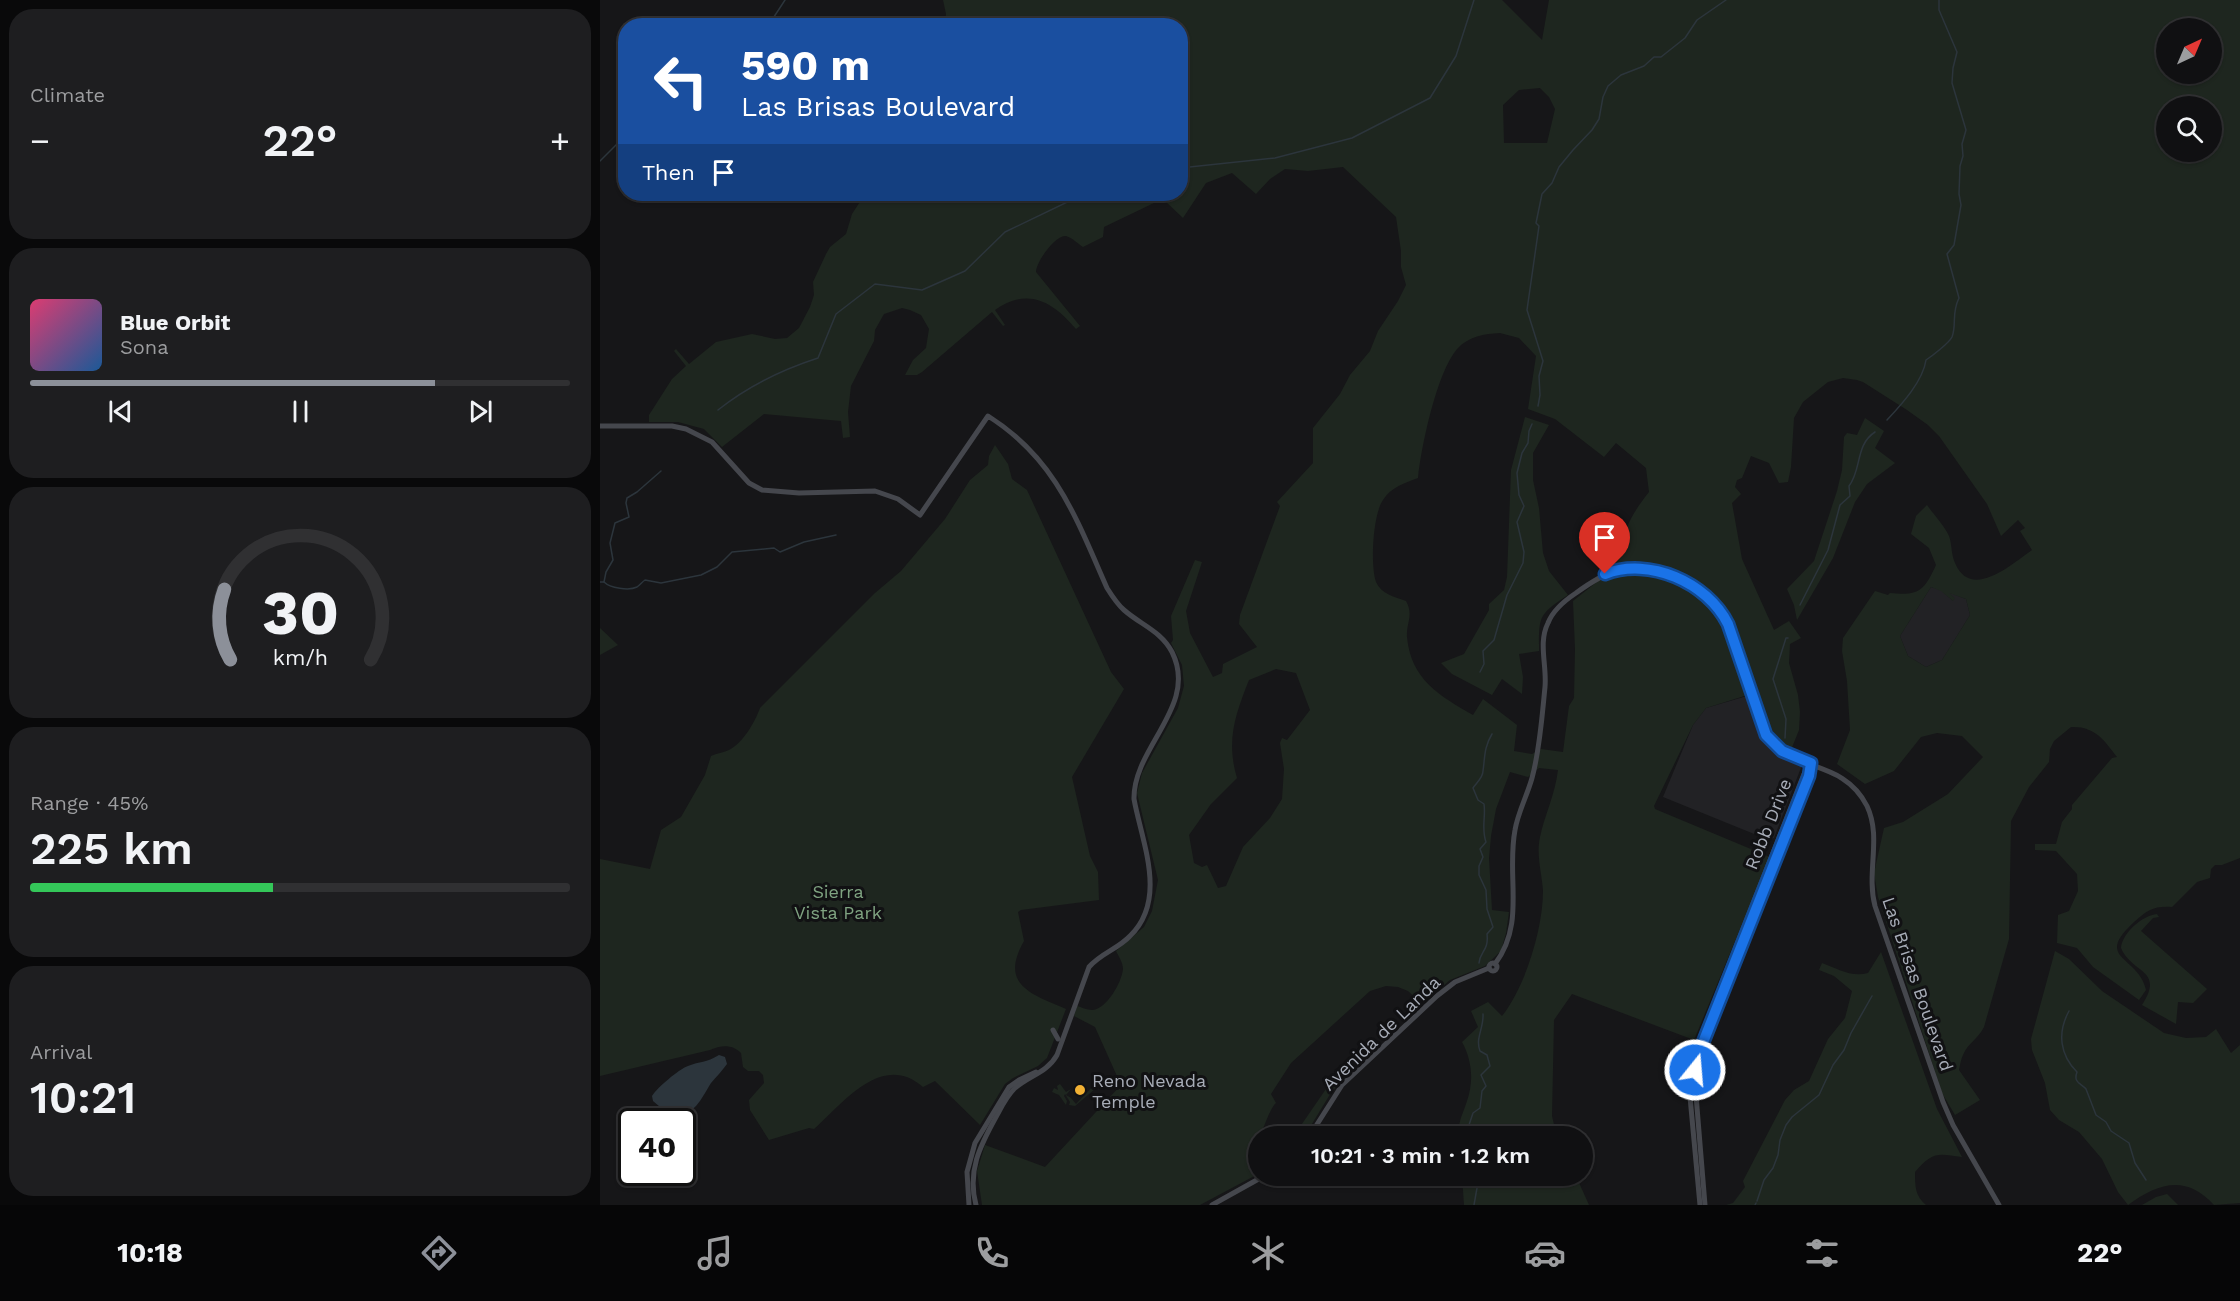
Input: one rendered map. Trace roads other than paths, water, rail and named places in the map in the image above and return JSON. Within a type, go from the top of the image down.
[{"type":"street","points":[[600,426],[672,426],[686,429],[712,442],[749,483],[762,490],[799,493],[875,491],[898,499],[920,515],[988,416],[1019,439],[1054,479],[1066,497],[1114,600],[1124,610],[1156,632],[1170,650],[1176,663],[1178,679],[1174,701],[1165,724],[1141,763],[1134,785],[1134,799],[1151,883],[1147,911],[1140,925],[1130,936],[1096,959],[1089,967],[1051,1064],[1041,1073],[1017,1086],[1007,1097],[977,1154],[972,1181],[975,1205]]},
{"type":"street","name":"Las Brisas Boulevard","points":[[1588,584],[1612,571],[1632,568],[1654,571],[1679,579],[1701,591],[1719,608],[1728,624],[1766,735],[1782,751],[1845,780],[1858,792],[1868,808],[1874,834],[1870,879],[1875,906],[1945,1108],[1999,1205]]},
{"type":"street","name":"Avenida de Landa","points":[[1316,1126],[1342,1085],[1430,1003],[1455,982],[1489,968],[1494,970],[1497,967],[1495,964],[1506,947],[1510,935],[1514,904],[1515,832],[1535,764],[1546,680],[1543,641],[1545,629],[1555,611],[1588,584]]},
{"type":"street","points":[[969,1205],[967,1172],[971,1152],[981,1133],[1009,1087],[1045,1065],[1053,1055],[1087,965],[1094,957],[1128,934],[1144,910],[1148,890],[1147,876],[1132,805],[1131,784],[1138,762],[1167,717]]},
{"type":"street","name":"Robb Drive","points":[[1700,1205],[1689,1086],[1691,1061],[1774,847],[1804,774],[1811,763]]},
{"type":"street","name":"Robb Drive","points":[[1705,1205],[1695,1083],[1698,1057],[1809,776],[1811,763]]},
{"type":"street","points":[[1053,1030],[1058,1039]]},
{"type":"street","points":[[1212,1205],[1248,1185]]},
{"type":"waterway","points":[[773,18],[785,0]]},
{"type":"waterway","points":[[1188,167],[1275,158],[1352,138],[1430,98],[1456,56],[1474,0]]},
{"type":"waterway","points":[[1538,406],[1539,376],[1543,361],[1527,310],[1539,226],[1536,223],[1542,194],[1552,183],[1559,167],[1599,119],[1603,97],[1608,86],[1621,75],[1644,66],[1654,57],[1661,57],[1685,38],[1697,20],[1726,0]]},
{"type":"waterway","points":[[1887,420],[1916,384],[1926,360],[1952,337],[1955,309],[1959,298],[1947,254],[1954,245],[1961,205],[1960,166],[1966,130],[1952,83],[1957,52],[1939,10],[1939,0]]},
{"type":"waterway","points":[[600,161],[618,143]]},
{"type":"waterway","points":[[718,410],[741,393],[765,380],[818,358],[836,314],[875,284],[922,290],[965,271],[1005,232],[1069,201]]},
{"type":"waterway","points":[[1480,672],[1484,664],[1483,651],[1494,640],[1507,595],[1523,563],[1524,552],[1517,522],[1524,506],[1519,495],[1517,473],[1532,424]]},
{"type":"waterway","points":[[1800,605],[1828,550],[1840,505],[1850,496],[1849,486],[1856,472],[1861,450],[1875,432]]},
{"type":"waterway","points":[[600,582],[604,582],[606,572],[613,560],[610,543],[615,523],[629,517],[627,498],[661,471]]},
{"type":"waterway","points":[[604,582],[615,587],[629,589],[637,587],[645,580],[661,583],[701,575],[717,567],[732,552],[774,548],[780,552],[804,542],[836,535]]},
{"type":"waterway","points":[[1785,738],[1786,719],[1773,679],[1786,638],[1788,638]]},
{"type":"waterway","points":[[1479,963],[1487,944],[1487,934],[1493,927],[1487,909],[1486,890],[1479,875],[1479,866],[1483,857],[1480,849],[1486,842],[1484,804],[1478,800],[1473,788],[1483,774],[1486,748],[1492,734]]},
{"type":"waterway","points":[[1757,1201],[1764,1180],[1773,1168],[1778,1155],[1780,1140],[1786,1125],[1792,1117],[1819,1095],[1833,1065],[1844,1050],[1872,996]]},
{"type":"waterway","points":[[2069,1011],[2063,1027],[2062,1043],[2067,1058],[2077,1072],[2077,1081],[2086,1089],[2096,1115],[2106,1122],[2111,1131],[2129,1143],[2135,1163],[2146,1180]]},
{"type":"waterway","points":[[1469,1126],[1473,1113],[1480,1108],[1482,1091],[1486,1086],[1481,1075],[1490,1066],[1487,1055],[1480,1051],[1479,1046],[1483,1014]]},
{"type":"waterway","points":[[1474,1205],[1476,1186]]},
{"type":"place","name":"Reno Nevada Temple","points":[[1080,1090]]},
{"type":"park label","name":"Sierra Vista Park","points":[[838,901]]}]
